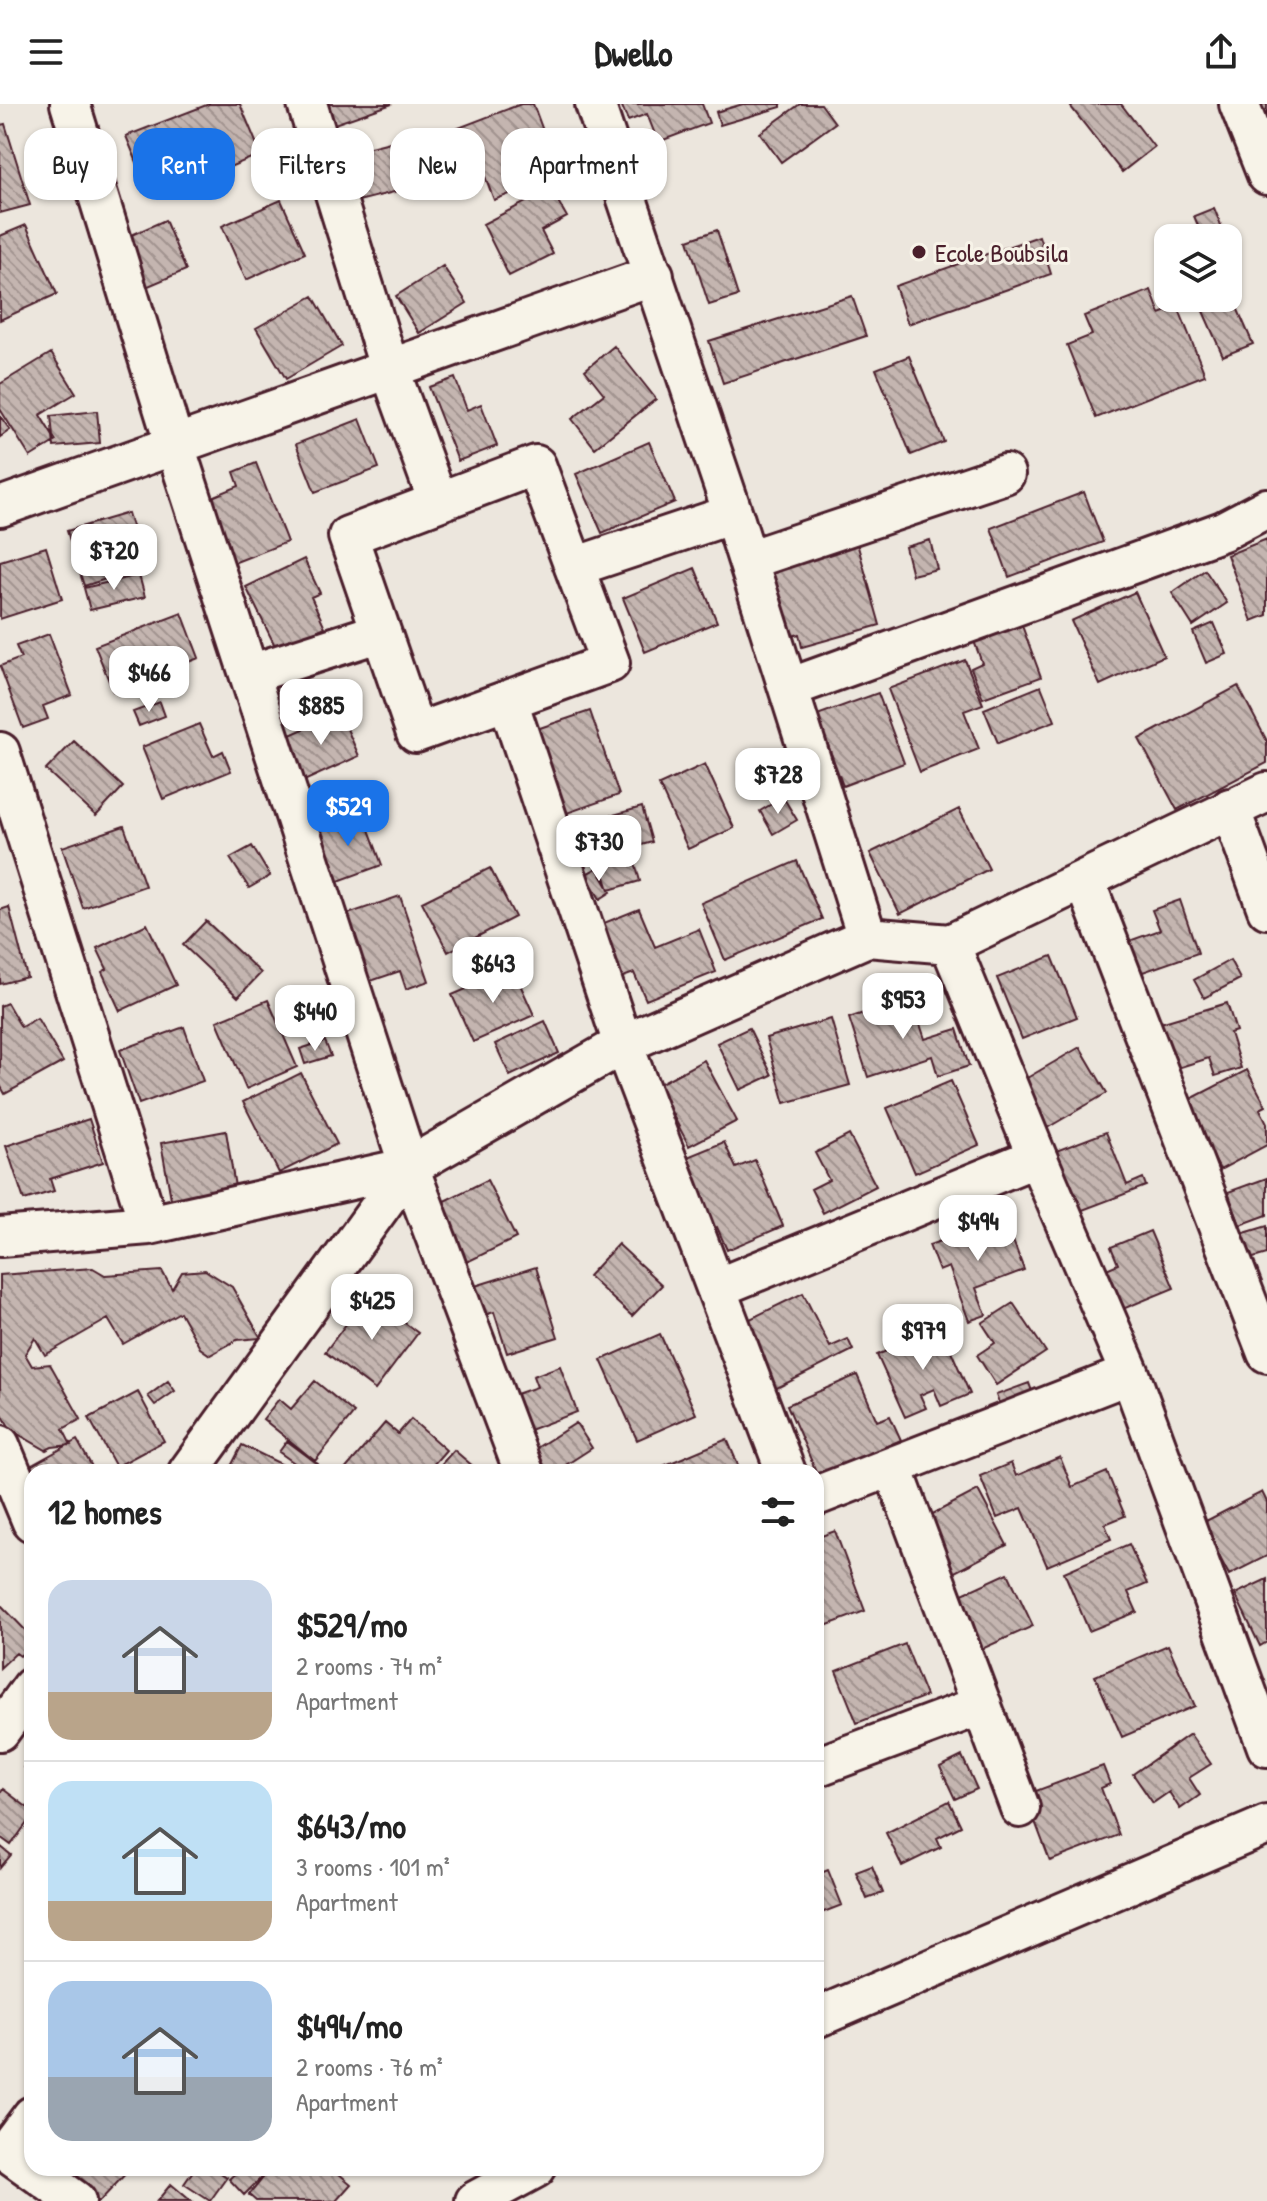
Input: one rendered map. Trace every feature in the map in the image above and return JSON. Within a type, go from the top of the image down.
[{"type":"street","points":[[70,104],[175,446],[409,1167],[512,1464]]},
{"type":"street","points":[[307,104],[390,370],[438,502]]},
{"type":"street","points":[[595,104],[733,514],[867,937]]},
{"type":"street","points":[[1239,104],[1267,175]]},
{"type":"street","points":[[0,507],[654,275]]},
{"type":"street","points":[[536,465],[574,567],[610,663],[416,733],[348,536],[536,465]]},
{"type":"street","points":[[748,560],[1005,474]]},
{"type":"street","points":[[789,688],[1223,531],[1267,508]]},
{"type":"street","points":[[574,567],[733,514]]},
{"type":"street","points":[[250,674],[381,632]]},
{"type":"street","points":[[508,701],[623,1044],[783,1464]]},
{"type":"street","points":[[0,752],[149,1225]]},
{"type":"street","points":[[0,1237],[149,1225],[409,1167],[623,1044],[867,937],[950,944],[1267,792]]},
{"type":"street","points":[[1230,808],[1267,909]]},
{"type":"street","points":[[1085,881],[1267,1353]]},
{"type":"street","points":[[950,944],[1130,1374],[1267,1747]]},
{"type":"street","points":[[717,1288],[1037,1157]]},
{"type":"street","points":[[194,1464],[409,1167]]},
{"type":"street","points":[[824,1493],[1130,1374]]},
{"type":"street","points":[[0,1445],[24,1503]]},
{"type":"street","points":[[893,1468],[1020,1808]]},
{"type":"street","points":[[0,1731],[24,1698]]},
{"type":"street","points":[[824,1764],[982,1705]]},
{"type":"street","points":[[824,2015],[1267,1825]]},
{"type":"street","points":[[24,2125],[2,2150],[24,2165]]},
{"type":"street","points":[[40,2176],[76,2201]]},
{"type":"street","points":[[475,2201],[521,2176]]},
{"type":"building","points":[[209,104],[240,104],[251,130],[251,158],[235,165],[235,128],[147,128]]},
{"type":"building","points":[[315,104],[392,104],[323,128]]},
{"type":"building","points":[[521,104],[533,104],[542,128],[501,128],[501,197],[494,200],[485,176],[485,128],[458,128]]},
{"type":"building","points":[[621,104],[702,104],[709,123],[667,139],[667,128],[652,128],[647,114],[628,121]]},
{"type":"building","points":[[743,104],[781,104],[781,107],[720,125],[716,112]]},
{"type":"building","points":[[800,104],[821,104],[835,123],[781,162],[760,133]]},
{"type":"building","points":[[1074,104],[1121,104],[1154,147],[1122,172],[1071,107]]},
{"type":"building","points":[[1256,104],[1267,104],[1267,120],[1265,121]]},
{"type":"building","points":[[5,124],[24,186],[24,200],[28,200],[30,205],[0,213],[0,125]]},
{"type":"building","points":[[133,133],[133,153],[126,136]]},
{"type":"building","points":[[390,142],[390,193],[374,197],[374,146]]},
{"type":"building","points":[[281,200],[305,253],[246,280],[222,226]]},
{"type":"building","points":[[530,200],[557,200],[567,217],[541,231],[553,254],[509,276],[483,224]]},
{"type":"building","points":[[1214,208],[1221,224],[1197,224],[1194,216]]},
{"type":"building","points":[[165,220],[186,270],[139,290],[118,241]]},
{"type":"building","points":[[26,225],[57,294],[0,320],[0,236]]},
{"type":"building","points":[[717,230],[738,296],[709,305],[688,240]]},
{"type":"building","points":[[1039,236],[1051,274],[908,324],[895,286]]},
{"type":"building","points":[[443,266],[467,303],[419,333],[396,296]]},
{"type":"building","points":[[1151,290],[1154,312],[1180,312],[1205,375],[1096,418],[1067,345],[1092,335],[1084,316]]},
{"type":"building","points":[[313,296],[342,346],[286,379],[256,328]]},
{"type":"building","points":[[852,296],[866,336],[723,383],[709,341]]},
{"type":"building","points":[[1203,312],[1239,312],[1253,344],[1223,356]]},
{"type":"building","points":[[614,346],[656,399],[595,448],[572,419],[604,394],[585,370]]},
{"type":"building","points":[[51,353],[76,393],[40,415],[56,441],[30,457],[0,409],[0,384]]},
{"type":"building","points":[[909,356],[944,442],[911,455],[876,369]]},
{"type":"building","points":[[455,378],[467,410],[481,404],[497,446],[458,461],[429,387]]},
{"type":"building","points":[[97,411],[100,443],[54,447],[51,416]]},
{"type":"building","points":[[0,416],[10,430],[0,437]]},
{"type":"building","points":[[360,419],[379,468],[315,492],[296,444]]},
{"type":"building","points":[[649,442],[675,502],[602,533],[576,474]]},
{"type":"building","points":[[256,463],[287,542],[231,564],[205,500],[239,486],[234,472]]},
{"type":"building","points":[[1084,492],[1103,542],[1009,577],[991,528]]},
{"type":"building","points":[[128,513],[144,567],[84,586],[67,531]]},
{"type":"building","points":[[1267,539],[1267,615],[1252,621],[1227,555]]},
{"type":"building","points":[[930,540],[937,569],[912,575],[905,547]]},
{"type":"building","points":[[857,543],[880,625],[802,647],[799,634],[777,640],[757,570]]},
{"type":"building","points":[[46,547],[62,599],[0,619],[0,561]]},
{"type":"building","points":[[304,559],[320,593],[311,597],[325,627],[277,650],[246,587]]},
{"type":"building","points":[[695,568],[717,622],[645,652],[623,598]]},
{"type":"building","points":[[1205,570],[1227,603],[1193,626],[1172,593]]},
{"type":"building","points":[[139,575],[145,597],[90,610],[84,588]]},
{"type":"building","points":[[1135,592],[1164,656],[1100,685],[1071,621]]},
{"type":"building","points":[[182,613],[199,658],[113,691],[95,646]]},
{"type":"building","points":[[1021,623],[1041,677],[983,698],[971,668],[982,663],[974,641]]},
{"type":"building","points":[[1214,623],[1227,654],[1206,663],[1193,632]]},
{"type":"building","points":[[49,634],[72,695],[43,706],[48,719],[23,728],[0,666],[21,658],[16,646]]},
{"type":"building","points":[[965,660],[983,704],[964,711],[979,749],[920,772],[888,689]]},
{"type":"building","points":[[1041,686],[1055,721],[998,743],[984,709]]},
{"type":"building","points":[[1238,686],[1267,741],[1267,763],[1177,810],[1139,739]]},
{"type":"building","points":[[878,693],[904,763],[843,786],[817,715]]},
{"type":"building","points":[[160,702],[165,716],[139,726],[133,712]]},
{"type":"building","points":[[590,711],[619,795],[544,821],[528,732]]},
{"type":"building","points":[[340,713],[359,756],[302,782],[283,738]]},
{"type":"building","points":[[199,724],[213,756],[223,751],[231,771],[163,799],[142,747]]},
{"type":"building","points":[[74,741],[123,787],[96,816],[46,770]]},
{"type":"building","points":[[705,764],[734,828],[688,849],[659,785]]},
{"type":"building","points":[[783,797],[797,820],[773,834],[760,811]]},
{"type":"building","points":[[642,807],[652,842],[631,848],[640,881],[609,890],[600,860],[576,867],[564,829]]},
{"type":"building","points":[[959,809],[989,869],[900,914],[870,853]]},
{"type":"building","points":[[363,813],[382,865],[333,883],[314,831]]},
{"type":"building","points":[[124,826],[145,886],[83,908],[62,847]]},
{"type":"building","points":[[252,846],[270,876],[249,888],[230,858]]},
{"type":"building","points":[[797,861],[822,919],[725,960],[701,903]]},
{"type":"building","points":[[490,868],[515,917],[448,952],[422,902]]},
{"type":"building","points":[[597,868],[611,892],[600,899],[586,874]]},
{"type":"building","points":[[400,896],[429,981],[406,989],[400,971],[359,985],[336,918]]},
{"type":"building","points":[[1180,900],[1198,953],[1140,973],[1129,941],[1160,930],[1152,910]]},
{"type":"building","points":[[9,907],[27,977],[0,984],[0,910]]},
{"type":"building","points":[[639,909],[655,947],[699,929],[716,972],[646,1000],[634,973],[615,980],[594,927]]},
{"type":"building","points":[[206,921],[261,973],[238,997],[183,945]]},
{"type":"building","points":[[147,924],[176,985],[120,1011],[102,972],[107,969],[97,948]]},
{"type":"building","points":[[1052,956],[1077,1017],[1022,1039],[997,978]]},
{"type":"building","points":[[1230,960],[1240,979],[1204,998],[1194,980]]},
{"type":"building","points":[[513,969],[534,1015],[473,1042],[452,995]]},
{"type":"building","points":[[911,997],[925,1039],[957,1029],[969,1066],[938,1076],[932,1056],[868,1077],[849,1018]]},
{"type":"building","points":[[268,1000],[297,1067],[246,1089],[217,1021]]},
{"type":"building","points":[[7,1003],[21,1027],[37,1018],[63,1062],[5,1094],[0,1085],[0,1006]]},
{"type":"building","points":[[1227,1003],[1236,1031],[1230,1033],[1241,1068],[1215,1076],[1209,1058],[1171,1070],[1157,1024]]},
{"type":"building","points":[[831,1019],[850,1085],[785,1103],[766,1038]]},
{"type":"building","points":[[545,1021],[559,1053],[510,1076],[495,1044]]},
{"type":"building","points":[[184,1027],[203,1081],[139,1104],[120,1050]]},
{"type":"building","points":[[749,1028],[772,1075],[740,1090],[717,1043]]},
{"type":"building","points":[[325,1041],[331,1056],[305,1064],[300,1049]]},
{"type":"building","points":[[1080,1047],[1107,1093],[1042,1131],[1015,1085]]},
{"type":"building","points":[[704,1060],[737,1121],[689,1146],[657,1085]]},
{"type":"building","points":[[1247,1070],[1266,1106],[1260,1109],[1267,1123],[1267,1145],[1220,1170],[1185,1102]]},
{"type":"building","points":[[301,1073],[337,1144],[279,1173],[243,1102]]},
{"type":"building","points":[[951,1081],[979,1145],[915,1173],[887,1108]]},
{"type":"building","points":[[89,1119],[103,1162],[50,1179],[54,1191],[24,1200],[6,1146]]},
{"type":"building","points":[[226,1131],[236,1193],[172,1204],[161,1143]]},
{"type":"building","points":[[1106,1132],[1127,1185],[1143,1178],[1146,1186],[1072,1214],[1048,1154]]},
{"type":"building","points":[[849,1135],[876,1186],[823,1213],[811,1189],[829,1180],[815,1153]]},
{"type":"building","points":[[724,1142],[736,1168],[755,1160],[783,1226],[727,1250],[717,1227],[710,1230],[680,1160]]},
{"type":"building","points":[[1267,1178],[1267,1215],[1240,1225],[1228,1192]]},
{"type":"building","points":[[487,1180],[516,1238],[463,1264],[434,1206]]},
{"type":"building","points":[[1006,1222],[1024,1270],[976,1288],[986,1315],[969,1321],[949,1267],[939,1271],[929,1245],[946,1239],[949,1244]]},
{"type":"building","points":[[1267,1226],[1267,1254],[1250,1259],[1241,1234]]},
{"type":"building","points":[[1150,1231],[1174,1288],[1113,1313],[1097,1273],[1118,1264],[1111,1247]]},
{"type":"building","points":[[618,1244],[662,1285],[632,1316],[588,1276]]},
{"type":"building","points":[[536,1267],[558,1337],[507,1353],[494,1312],[482,1316],[472,1287]]},
{"type":"building","points":[[93,1268],[105,1275],[162,1271],[172,1289],[182,1272],[205,1270],[232,1287],[261,1338],[237,1340],[210,1355],[200,1348],[180,1312],[123,1344],[108,1319],[45,1355],[35,1338],[25,1354],[32,1366],[50,1364],[81,1419],[63,1429],[71,1445],[46,1450],[11,1430],[0,1411],[0,1275]]},
{"type":"building","points":[[803,1293],[830,1347],[848,1339],[853,1350],[775,1389],[742,1323]]},
{"type":"building","points":[[368,1295],[418,1333],[375,1390],[325,1352]]},
{"type":"building","points":[[1013,1303],[1046,1352],[996,1385],[977,1355],[995,1343],[982,1323]]},
{"type":"building","points":[[941,1328],[970,1394],[941,1406],[934,1389],[920,1395],[926,1408],[905,1417],[877,1355]]},
{"type":"building","points":[[660,1334],[696,1414],[637,1440],[601,1360]]},
{"type":"building","points":[[560,1366],[577,1412],[527,1431],[513,1395],[537,1387],[533,1376]]},
{"type":"building","points":[[857,1375],[877,1421],[890,1416],[901,1440],[824,1473],[824,1464],[813,1464],[787,1405]]},
{"type":"building","points":[[168,1381],[175,1391],[155,1405],[148,1396]]},
{"type":"building","points":[[315,1381],[354,1413],[315,1461],[263,1419],[279,1399],[291,1409]]},
{"type":"building","points":[[1029,1383],[1037,1405],[1004,1417],[996,1395]]},
{"type":"building","points":[[138,1392],[164,1441],[122,1464],[114,1464],[89,1418]]},
{"type":"building","points":[[411,1419],[446,1450],[434,1464],[350,1464],[385,1423],[398,1434]]},
{"type":"building","points":[[576,1423],[592,1448],[567,1464],[534,1464],[527,1454]]},
{"type":"building","points":[[727,1439],[738,1464],[668,1464]]},
{"type":"building","points":[[77,1440],[90,1464],[34,1464]]},
{"type":"building","points":[[287,1441],[318,1464],[296,1464],[279,1452]]},
{"type":"building","points":[[242,1445],[281,1464],[232,1464]]},
{"type":"building","points":[[454,1450],[470,1464],[441,1464]]},
{"type":"building","points":[[1060,1457],[1072,1487],[1107,1472],[1125,1516],[1105,1524],[1111,1539],[1047,1566],[1022,1508],[997,1518],[980,1476],[1011,1463],[1016,1476]]},
{"type":"building","points":[[24,1470],[24,1484],[18,1473]]},
{"type":"building","points":[[978,1490],[1007,1545],[953,1573],[925,1518]]},
{"type":"building","points":[[1262,1492],[1267,1502],[1267,1556],[1229,1575],[1202,1523]]},
{"type":"building","points":[[835,1531],[865,1611],[824,1626],[824,1535]]},
{"type":"building","points":[[1129,1544],[1147,1584],[1128,1592],[1137,1612],[1089,1631],[1064,1572]]},
{"type":"building","points":[[1008,1573],[1033,1626],[982,1649],[958,1596]]},
{"type":"building","points":[[1267,1579],[1267,1642],[1260,1646],[1235,1594]]},
{"type":"building","points":[[0,1604],[24,1629],[24,1652],[20,1656],[16,1653],[0,1668]]},
{"type":"building","points":[[905,1644],[926,1696],[857,1723],[836,1671]]},
{"type":"building","points":[[1168,1645],[1195,1706],[1122,1737],[1095,1676]]},
{"type":"building","points":[[1190,1734],[1211,1764],[1189,1778],[1200,1795],[1180,1809],[1169,1792],[1153,1803],[1133,1774]]},
{"type":"building","points":[[962,1756],[977,1789],[955,1799],[940,1767]]},
{"type":"building","points":[[1103,1766],[1110,1784],[1101,1788],[1119,1835],[1050,1861],[1025,1795]]},
{"type":"building","points":[[3,1789],[24,1805],[24,1827],[11,1845],[0,1837],[0,1794]]},
{"type":"building","points":[[949,1801],[961,1826],[937,1838],[941,1847],[902,1866],[886,1833]]},
{"type":"building","points":[[0,1846],[11,1855],[0,1868]]},
{"type":"building","points":[[872,1866],[883,1893],[867,1899],[856,1872]]},
{"type":"building","points":[[828,1870],[842,1905],[824,1912],[824,1872]]},
{"type":"building","points":[[65,2176],[123,2176],[100,2201],[91,2201]]},
{"type":"building","points":[[190,2176],[227,2177],[210,2201],[184,2184]]},
{"type":"building","points":[[232,2176],[263,2176],[244,2195],[229,2179]]},
{"type":"building","points":[[264,2176],[342,2176],[351,2184],[336,2201],[256,2201],[249,2195]]},
{"type":"building","points":[[171,2184],[191,2201],[157,2201]]},
{"type":"place","name":"Ecole Boubsila","points":[[919,252]]}]
